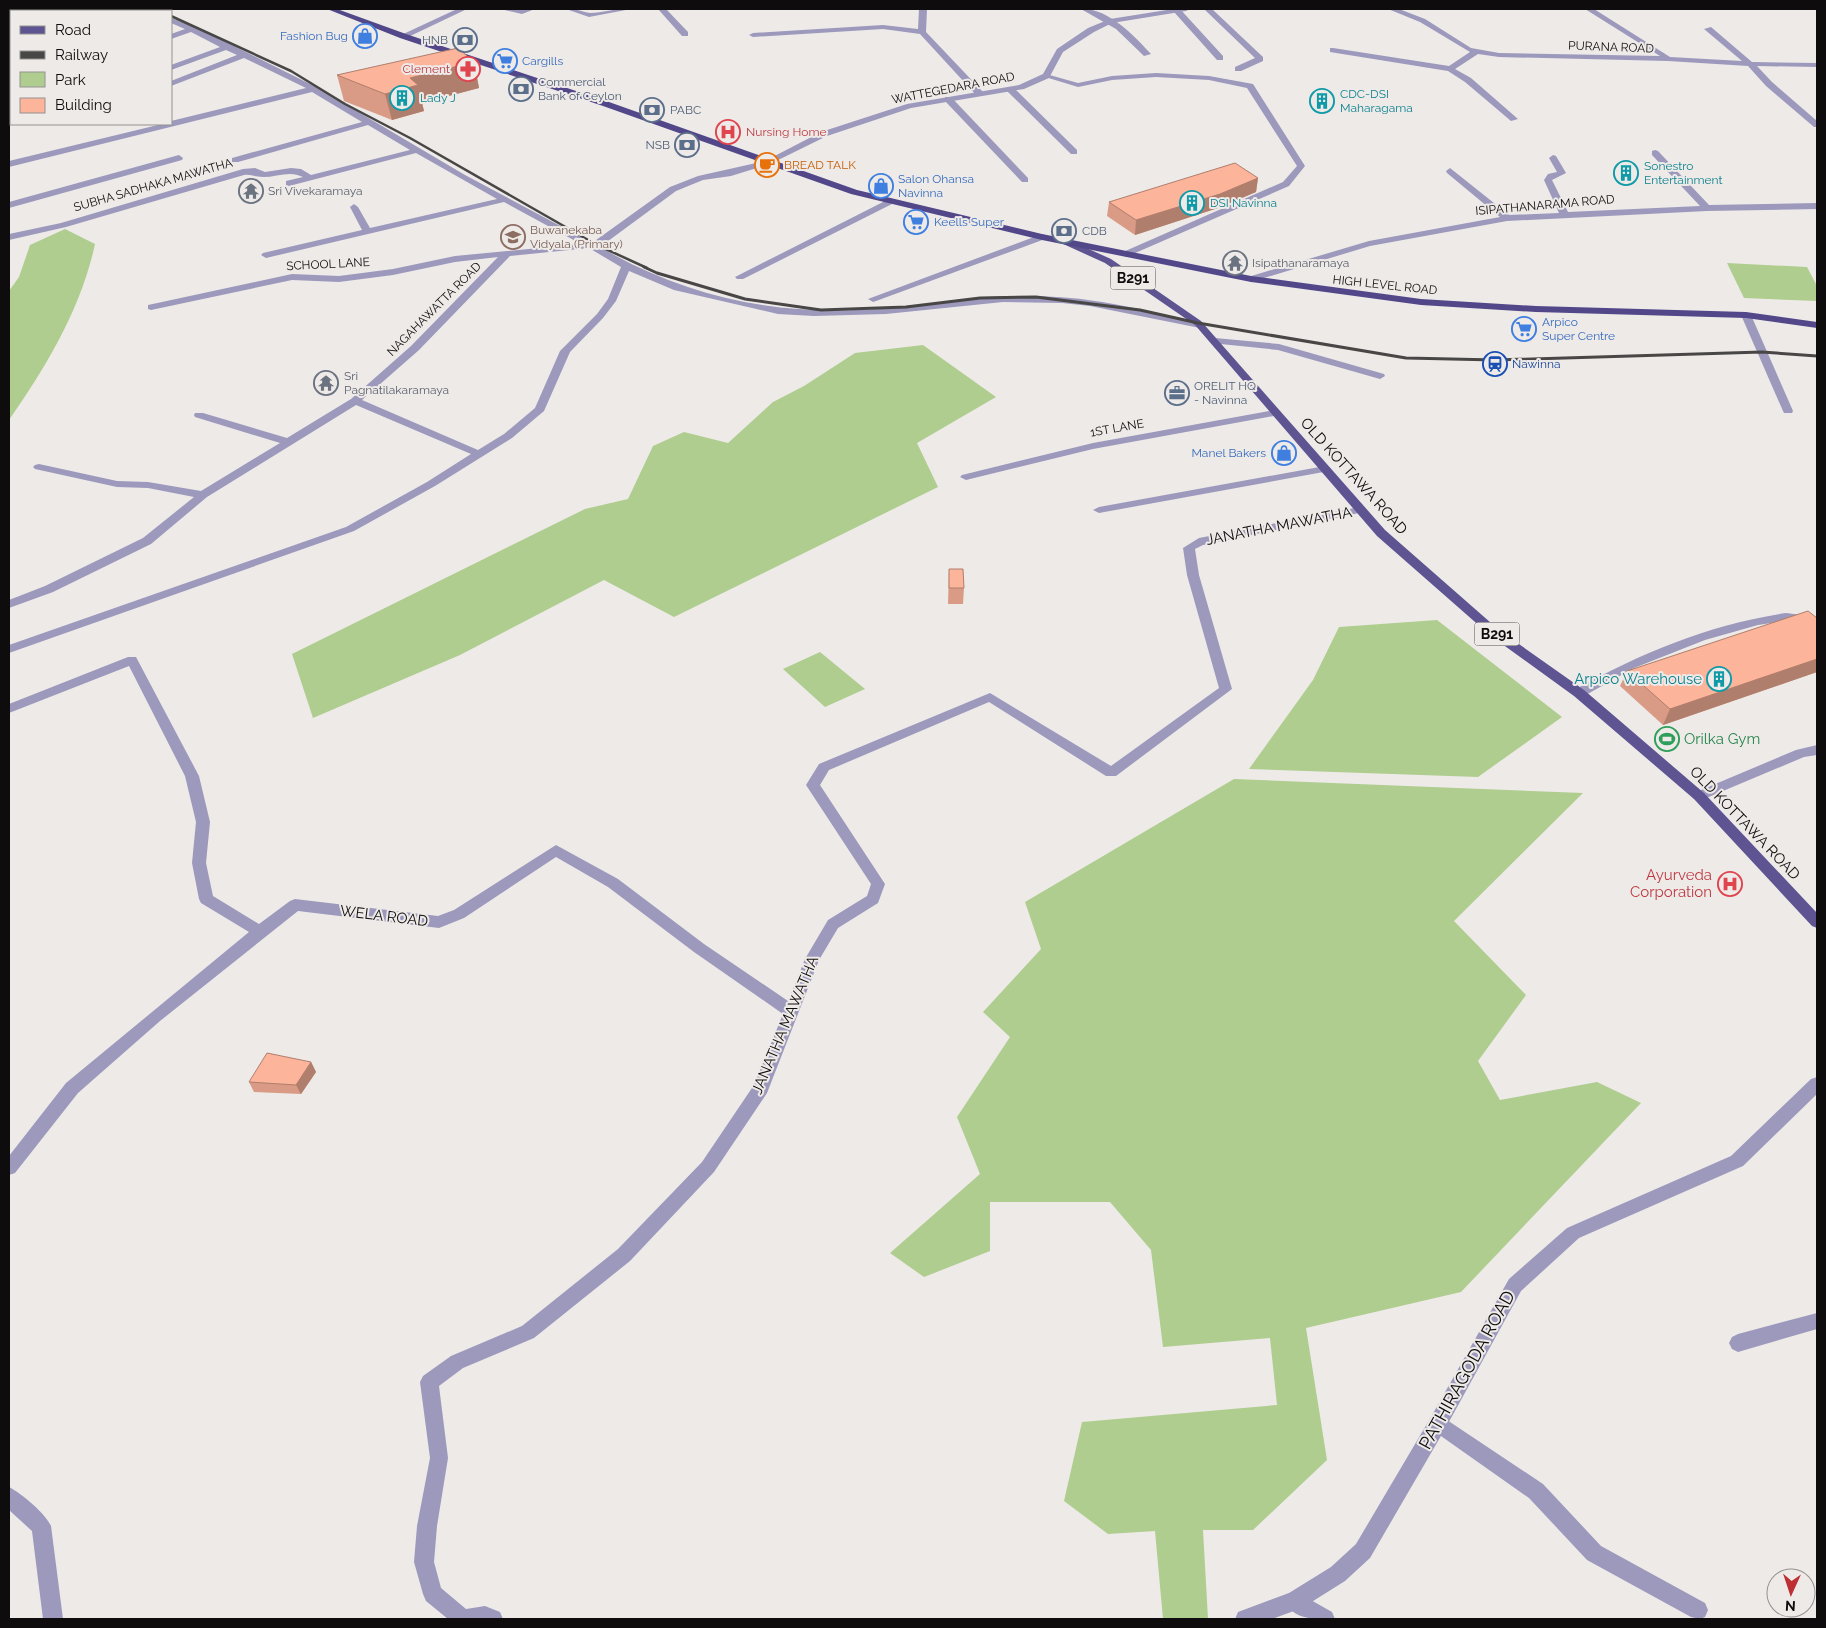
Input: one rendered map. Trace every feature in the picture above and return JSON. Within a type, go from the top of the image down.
[{"type":"highway","name":"HIGH LEVEL ROAD","points":[[331,9],[403,36],[606,104],[829,184],[889,202],[1042,237],[1251,279],[1420,302],[1536,309],[1746,315],[1817,325]]},
{"type":"main road","name":"OLD KOTTAWA ROAD","points":[[1064,241],[1108,261],[1200,325],[1381,533],[1495,633],[1578,693],[1699,796],[1817,922]]},
{"type":"street","points":[[403,36],[463,9]]},
{"type":"street","points":[[504,9],[522,12],[531,9]]},
{"type":"street","points":[[570,9],[589,15],[627,9]]},
{"type":"street","points":[[662,9],[686,34]]},
{"type":"street","points":[[922,32],[923,9]]},
{"type":"street","points":[[1085,9],[1096,13],[1122,29],[1147,54]]},
{"type":"street","points":[[1126,254],[1286,184],[1301,166],[1250,86],[1209,78],[1156,74],[1112,78],[1078,85],[1046,76],[1060,51],[1091,30],[1110,21],[1186,9]]},
{"type":"street","points":[[1208,9],[1260,59],[1238,69]]},
{"type":"street","name":"PURANA ROAD","points":[[1392,9],[1406,12],[1430,24],[1469,50],[1476,52],[1750,64],[1817,65]]},
{"type":"street","points":[[1589,9],[1668,59]]},
{"type":"street","points":[[1177,10],[1220,58]]},
{"type":"street","points":[[172,20],[313,89],[504,200],[592,245],[626,266],[677,288],[778,311],[814,313],[886,311],[1003,299],[1033,299],[1090,304],[1200,325]]},
{"type":"street","points":[[753,35],[883,27],[922,32],[980,94]]},
{"type":"street","points":[[172,37],[193,29]]},
{"type":"street","points":[[1708,29],[1817,125]]},
{"type":"street","points":[[172,68],[228,46]]},
{"type":"street","points":[[1333,50],[1450,69],[1468,80],[1514,119]]},
{"type":"street","points":[[1450,69],[1476,52]]},
{"type":"street","points":[[172,84],[245,55]]},
{"type":"street","name":"WATTEGEDARA ROAD","points":[[767,162],[824,134],[850,124],[910,106],[1010,89],[1046,76]]},
{"type":"street","points":[[172,124],[313,89]]},
{"type":"street","points":[[1010,89],[1074,152]]},
{"type":"street","points":[[948,99],[1025,180]]},
{"type":"street","points":[[235,160],[370,122]]},
{"type":"street","points":[[9,164],[167,125]]},
{"type":"street","points":[[289,183],[418,150]]},
{"type":"street","points":[[1655,153],[1706,208]]},
{"type":"street","points":[[9,204],[179,158]]},
{"type":"street","points":[[1553,158],[1562,172],[1551,176],[1548,180],[1564,214]]},
{"type":"street","points":[[507,253],[598,245],[681,185],[701,178],[731,173],[767,162]]},
{"type":"street","name":"SUBHA SADHAKA MAWATHA","points":[[10,237],[63,225],[243,172],[255,171],[258,174],[267,175],[294,170],[302,171],[310,178]]},
{"type":"street","points":[[1450,171],[1507,218]]},
{"type":"street","points":[[266,255],[504,200]]},
{"type":"street","points":[[740,277],[889,202]]},
{"type":"street","name":"ISIPATHANARAMA ROAD","points":[[1251,279],[1369,244],[1507,218],[1706,208],[1817,206]]},
{"type":"street","points":[[354,207],[368,232]]},
{"type":"street","points":[[9,250],[10,237]]},
{"type":"street","points":[[873,299],[1042,237]]},
{"type":"street","name":"SCHOOL LANE","points":[[151,307],[292,277],[339,279],[393,272],[455,259],[507,253]]},
{"type":"street","name":"NAGAHAWATTA ROAD","points":[[9,604],[49,589],[141,544],[203,495],[355,401],[415,348],[507,253]]},
{"type":"street","points":[[9,649],[350,529],[431,484],[508,436],[540,409],[564,351],[600,316],[613,299],[626,266]]},
{"type":"street","points":[[1746,315],[1788,410]]},
{"type":"street","points":[[1214,342],[1279,347],[1380,376]]},
{"type":"street","points":[[355,401],[479,454]]},
{"type":"street","name":"1ST LANE","points":[[966,477],[1093,446],[1275,413]]},
{"type":"street","points":[[199,415],[288,442]]},
{"type":"street","points":[[38,467],[117,484],[148,486],[203,495]]},
{"type":"street","points":[[1099,510],[1325,469]]},
{"type":"street","name":"JANATHA MAWATHA","points":[[493,1619],[485,1616],[464,1619],[432,1594],[424,1562],[427,1526],[440,1458],[430,1382],[457,1362],[528,1332],[624,1255],[708,1167],[761,1088],[812,959],[833,924],[873,900],[878,884],[813,785],[824,767],[990,697],[1111,772],[1226,689],[1193,575],[1189,548],[1199,542],[1360,510]]},
{"type":"street","points":[[1578,693],[1630,665],[1701,637],[1757,621],[1786,617],[1817,620]]},
{"type":"street","points":[[9,709],[132,660],[192,776],[203,822],[199,863],[206,899],[260,931]]},
{"type":"street","points":[[1699,796],[1801,753],[1817,750]]},
{"type":"street","name":"WELA ROAD","points":[[9,1168],[72,1088],[155,1017],[260,931],[295,905],[439,922],[459,914],[556,850],[613,883],[699,948],[792,1012]]},
{"type":"street","name":"PATHIRAGODA ROAD","points":[[1245,1619],[1295,1601],[1338,1574],[1363,1550],[1438,1423],[1515,1285],[1573,1234],[1737,1161],[1817,1084]]},
{"type":"street","points":[[1738,1343],[1817,1321]]},
{"type":"street","points":[[1438,1423],[1536,1491],[1594,1553],[1698,1610]]},
{"type":"street","points":[[9,1496],[41,1526],[52,1619]]},
{"type":"street","points":[[1295,1601],[1325,1619]]},
{"type":"green space","points":[[65,229],[95,244],[89,268],[61,336],[9,420],[9,291],[19,277],[30,245]]},
{"type":"green space","points":[[1727,263],[1807,267],[1817,286],[1817,301],[1744,298]]},
{"type":"green space","points":[[923,345],[996,397],[917,443],[938,487],[674,617],[604,580],[460,655],[313,718],[292,654],[585,509],[628,499],[653,446],[684,432],[728,443],[773,402],[804,386],[855,353]]},
{"type":"green space","points":[[1437,620],[1562,717],[1478,777],[1249,769],[1313,680],[1339,627]]},
{"type":"green space","points":[[820,652],[865,689],[825,707],[783,669]]},
{"type":"green space","points":[[1234,779],[1583,793],[1454,921],[1526,995],[1478,1061],[1500,1100],[1597,1082],[1641,1103],[1461,1292],[1306,1328],[1327,1460],[1253,1530],[1203,1530],[1208,1619],[1163,1619],[1155,1531],[1108,1534],[1064,1501],[1082,1422],[1277,1405],[1270,1338],[1163,1347],[1151,1250],[1110,1202],[990,1202],[990,1251],[924,1277],[890,1253],[980,1174],[957,1117],[1010,1037],[983,1012],[1041,949],[1025,902]]},
{"type":"building","points":[[458,48],[474,62],[410,78],[418,85],[385,94],[337,75]]},
{"type":"building","points":[[1235,163],[1258,178],[1220,194],[1136,220],[1109,202]]},
{"type":"building","points":[[949,569],[963,569],[964,588],[949,588]]},
{"type":"building","name":"Arpico Warehouse","points":[[1808,611],[1817,618],[1817,659],[1670,709],[1627,671]]},
{"type":"building","points":[[267,1053],[311,1062],[296,1085],[249,1082]]},
{"type":"railway","points":[[172,16],[291,71],[345,104],[410,138],[597,245],[647,268]]},
{"type":"railway","points":[[644,267],[657,273],[745,299],[821,310],[906,307],[980,298],[1036,297],[1140,310],[1198,323],[1406,358],[1496,360],[1762,352],[1817,356]]},
{"type":"place","name":"Fashion Bug","points":[[365,36]]},
{"type":"place","name":"HNB","points":[[465,40]]},
{"type":"place","name":"Cargills","points":[[505,61]]},
{"type":"place","name":"Clement","points":[[468,69]]},
{"type":"place","name":"Commercial Bank of Ceylon","points":[[521,89]]},
{"type":"place","name":"Lady J","points":[[402,98]]},
{"type":"place","name":"CDC-DSI Maharagama","points":[[1322,101]]},
{"type":"place","name":"PABC","points":[[652,110]]},
{"type":"place","name":"Nursing Home","points":[[728,132]]},
{"type":"place","name":"NSB","points":[[687,145]]},
{"type":"place","name":"BREAD TALK","points":[[767,165]]},
{"type":"place","name":"Sonestro Entertainment","points":[[1626,173]]},
{"type":"place","name":"Salon Ohansa Navinna","points":[[881,186]]},
{"type":"place","name":"Sri Vivekaramaya","points":[[251,191]]},
{"type":"place","name":"DSI Navinna","points":[[1192,203]]},
{"type":"place","name":"Keells Super","points":[[916,222]]},
{"type":"place","name":"CDB","points":[[1064,231]]},
{"type":"place","name":"Buwanekaba Vidyala (Primary)","points":[[513,237]]},
{"type":"place","name":"Isipathanaramaya","points":[[1235,263]]},
{"type":"place","name":"Arpico Super Centre","points":[[1524,329]]},
{"type":"place","name":"Nawinna","points":[[1495,364]]},
{"type":"place","name":"Sri Pagnatilakaramaya","points":[[326,383]]},
{"type":"place","name":"ORELIT HQ - Navinna","points":[[1177,393]]},
{"type":"place","name":"Manel Bakers","points":[[1284,453]]},
{"type":"place","name":"Arpico Warehouse","points":[[1719,679]]},
{"type":"place","name":"Orilka Gym","points":[[1667,739]]},
{"type":"place","name":"Ayurveda Corporation","points":[[1730,884]]}]
